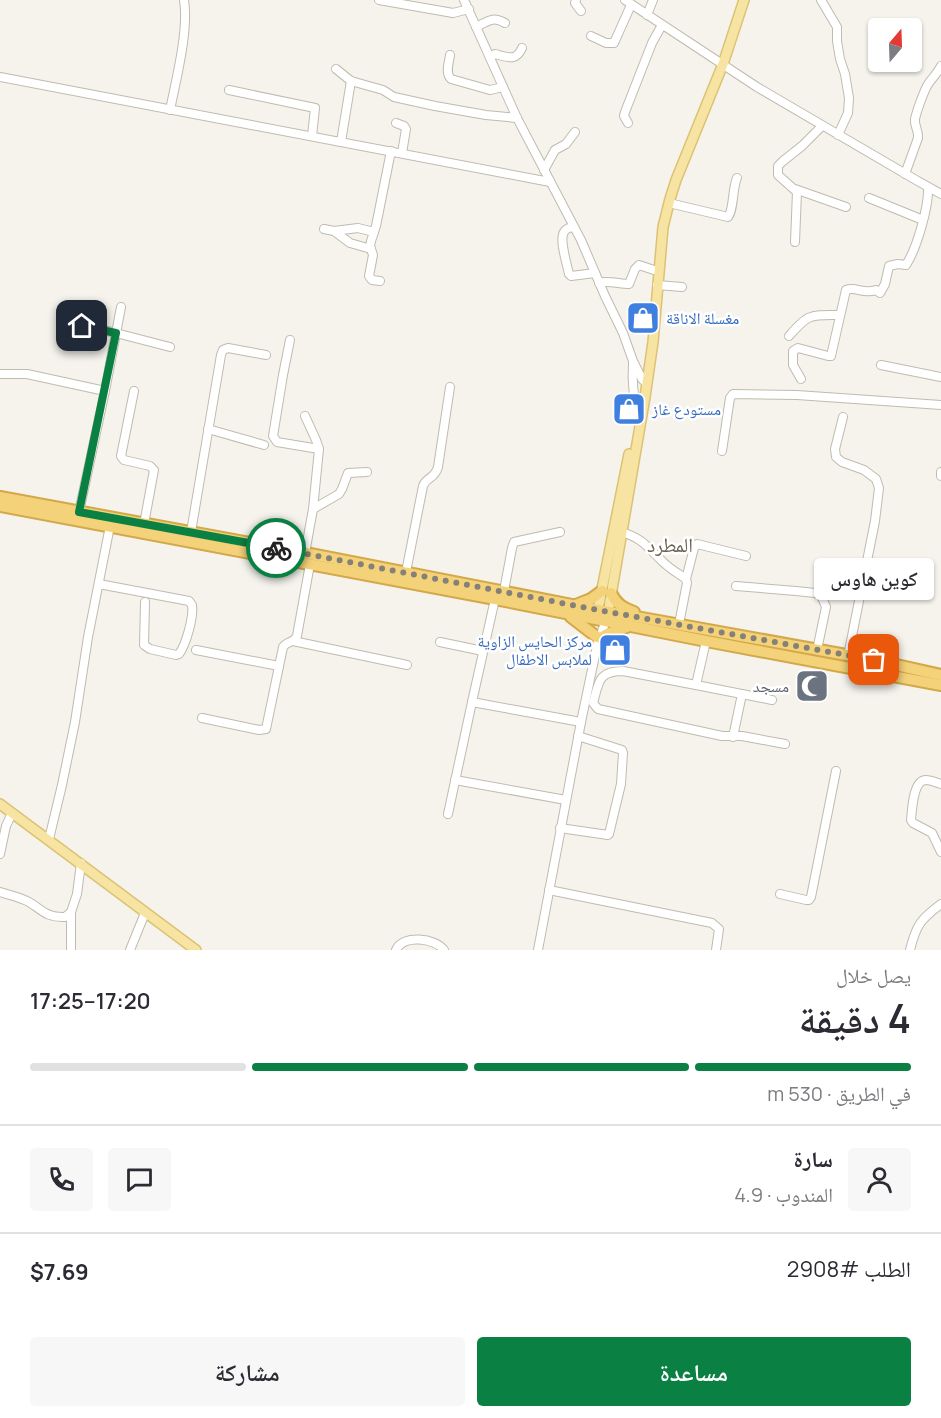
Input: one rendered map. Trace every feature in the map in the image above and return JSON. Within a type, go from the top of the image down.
[{"type":"highway","points":[[0,497],[406,572],[565,614],[644,618],[910,667],[941,675]]},
{"type":"highway","points":[[0,506],[310,564],[575,605],[630,626],[941,685]]},
{"type":"highway","points":[[575,605],[607,592],[623,608],[640,614],[644,618]]},
{"type":"highway","points":[[565,614],[598,639],[630,626]]},
{"type":"main road","points":[[720,63],[739,0]]},
{"type":"main road","points":[[602,616],[621,532],[644,381],[660,218],[744,0]]},
{"type":"main road","points":[[607,592],[638,410],[654,333],[663,227],[674,179]]},
{"type":"main road","points":[[0,804],[196,950]]},
{"type":"street","points":[[170,110],[183,38],[186,14],[184,0]]},
{"type":"street","points":[[379,0],[453,13],[469,9]]},
{"type":"street","points":[[464,0],[517,118],[581,240],[623,333],[633,362],[644,381]]},
{"type":"street","points":[[576,0],[575,3],[581,11]]},
{"type":"street","points":[[647,15],[653,0]]},
{"type":"street","points":[[821,0],[836,25],[840,59],[849,98],[848,112],[838,135]]},
{"type":"street","points":[[591,36],[614,44],[627,1],[757,87],[941,194]]},
{"type":"street","points":[[477,27],[492,19],[505,23]]},
{"type":"street","points":[[628,123],[624,116],[625,112],[652,43],[662,25]]},
{"type":"street","points":[[490,57],[495,54],[516,57],[522,48]]},
{"type":"street","points":[[450,55],[447,70],[451,79],[490,90],[503,87]]},
{"type":"street","points":[[904,174],[918,138],[915,118],[927,86],[941,66]]},
{"type":"street","points":[[336,69],[351,81],[377,88],[404,100],[486,115],[517,118]]},
{"type":"street","points":[[0,77],[550,182]]},
{"type":"street","points":[[342,142],[351,81]]},
{"type":"street","points":[[229,90],[315,108],[312,136]]},
{"type":"street","points":[[396,123],[406,129],[402,153]]},
{"type":"street","points":[[822,126],[780,163],[778,175],[795,189],[846,207]]},
{"type":"street","points":[[544,170],[555,150],[566,144],[575,132]]},
{"type":"street","points":[[380,281],[372,280],[369,276],[373,255],[371,241],[391,151]]},
{"type":"street","points":[[669,202],[728,217],[731,213],[733,189],[737,178]]},
{"type":"street","points":[[801,379],[793,365],[794,351],[798,348],[830,356],[847,289],[865,292],[876,290],[880,293],[890,266],[906,265],[913,253],[929,198],[928,187]]},
{"type":"street","points":[[795,189],[797,196],[795,242]]},
{"type":"street","points":[[869,198],[922,220]]},
{"type":"street","points":[[573,227],[563,233],[562,243],[569,274],[571,276],[595,273]]},
{"type":"street","points":[[324,229],[334,231],[358,228],[374,232]]},
{"type":"street","points":[[334,231],[350,243],[371,249]]},
{"type":"street","points":[[599,283],[605,281],[628,284],[639,265],[654,270]]},
{"type":"street","points":[[657,285],[682,287]]},
{"type":"street","points":[[79,512],[121,307]]},
{"type":"street","points":[[789,336],[804,319],[814,315],[840,315]]},
{"type":"street","points":[[67,322],[170,347]]},
{"type":"street","points":[[290,340],[273,436],[277,442],[319,449]]},
{"type":"street","points":[[190,532],[223,350],[228,348],[266,355]]},
{"type":"street","points":[[633,362],[632,378],[638,410]]},
{"type":"street","points":[[881,365],[941,377]]},
{"type":"street","points":[[0,374],[27,374],[105,391]]},
{"type":"street","points":[[406,572],[423,486],[435,475],[438,467],[450,387]]},
{"type":"street","points":[[135,391],[121,456],[124,460],[150,466],[154,470],[144,524]]},
{"type":"street","points":[[722,451],[730,398],[733,394],[798,395],[941,405]]},
{"type":"street","points":[[305,416],[319,449],[313,508],[305,553]]},
{"type":"street","points":[[843,417],[835,449],[836,457],[842,462],[864,470],[876,479],[879,488],[875,521],[848,656]]},
{"type":"street","points":[[208,429],[264,445]]},
{"type":"street","points":[[313,508],[339,495],[348,473],[367,472]]},
{"type":"street","points":[[49,839],[75,722],[86,647],[110,526]]},
{"type":"street","points":[[448,814],[483,651],[514,542],[560,532]]},
{"type":"street","points":[[621,532],[641,540],[665,564],[686,579]]},
{"type":"street","points":[[679,624],[686,579],[697,544],[746,556]]},
{"type":"street","points":[[294,641],[297,636],[310,564]]},
{"type":"street","points":[[99,584],[189,601],[192,605],[192,614],[183,648],[176,656],[150,649],[144,645],[145,602]]},
{"type":"street","points":[[736,586],[815,593],[821,596],[826,607],[817,650]]},
{"type":"street","points":[[538,950],[602,616]]},
{"type":"street","points":[[202,718],[259,730],[266,729],[283,647],[294,641],[407,665]]},
{"type":"street","points":[[696,685],[706,641]]},
{"type":"street","points":[[440,642],[483,651]]},
{"type":"street","points":[[196,650],[279,666]]},
{"type":"street","points":[[772,700],[613,671],[604,674],[593,703],[598,709],[722,736],[742,736],[785,744]]},
{"type":"street","points":[[733,737],[742,694]]},
{"type":"street","points":[[472,702],[581,722]]},
{"type":"street","points":[[560,828],[608,835],[620,790],[622,750],[578,736]]},
{"type":"street","points":[[780,894],[806,900],[811,897],[836,771]]},
{"type":"street","points":[[455,780],[566,800]]},
{"type":"street","points":[[941,784],[926,780],[920,781],[916,786],[911,820],[932,833],[941,852]]},
{"type":"street","points":[[0,854],[6,826],[12,813]]},
{"type":"street","points":[[71,950],[71,912],[77,894],[81,863]]},
{"type":"street","points":[[549,890],[711,923],[717,927],[719,932],[716,950]]},
{"type":"street","points":[[0,892],[28,902],[42,912],[55,917],[65,917],[71,912]]},
{"type":"street","points":[[910,950],[922,920],[941,904]]},
{"type":"street","points":[[130,950],[145,913]]},
{"type":"street","points":[[396,950],[398,945],[412,939],[437,944],[444,950]]},
{"type":"way so far","points":[[276,548],[874,660]]},
{"type":"place","name":"مغسلة الاناقة","points":[[643,318]]},
{"type":"place","name":"مستودع غاز","points":[[629,409]]},
{"type":"place","name":"مركز الحايس الزاوية لملابس الاطفال","points":[[615,650]]},
{"type":"place","name":"كوين هاوس","points":[[874,660]]},
{"type":"place","name":"مسجد","points":[[812,686]]},
{"type":"district","name":"المطرد","points":[[670,544]]},
{"type":"route","points":[[82,326],[116,333],[79,512],[276,548]]}]
